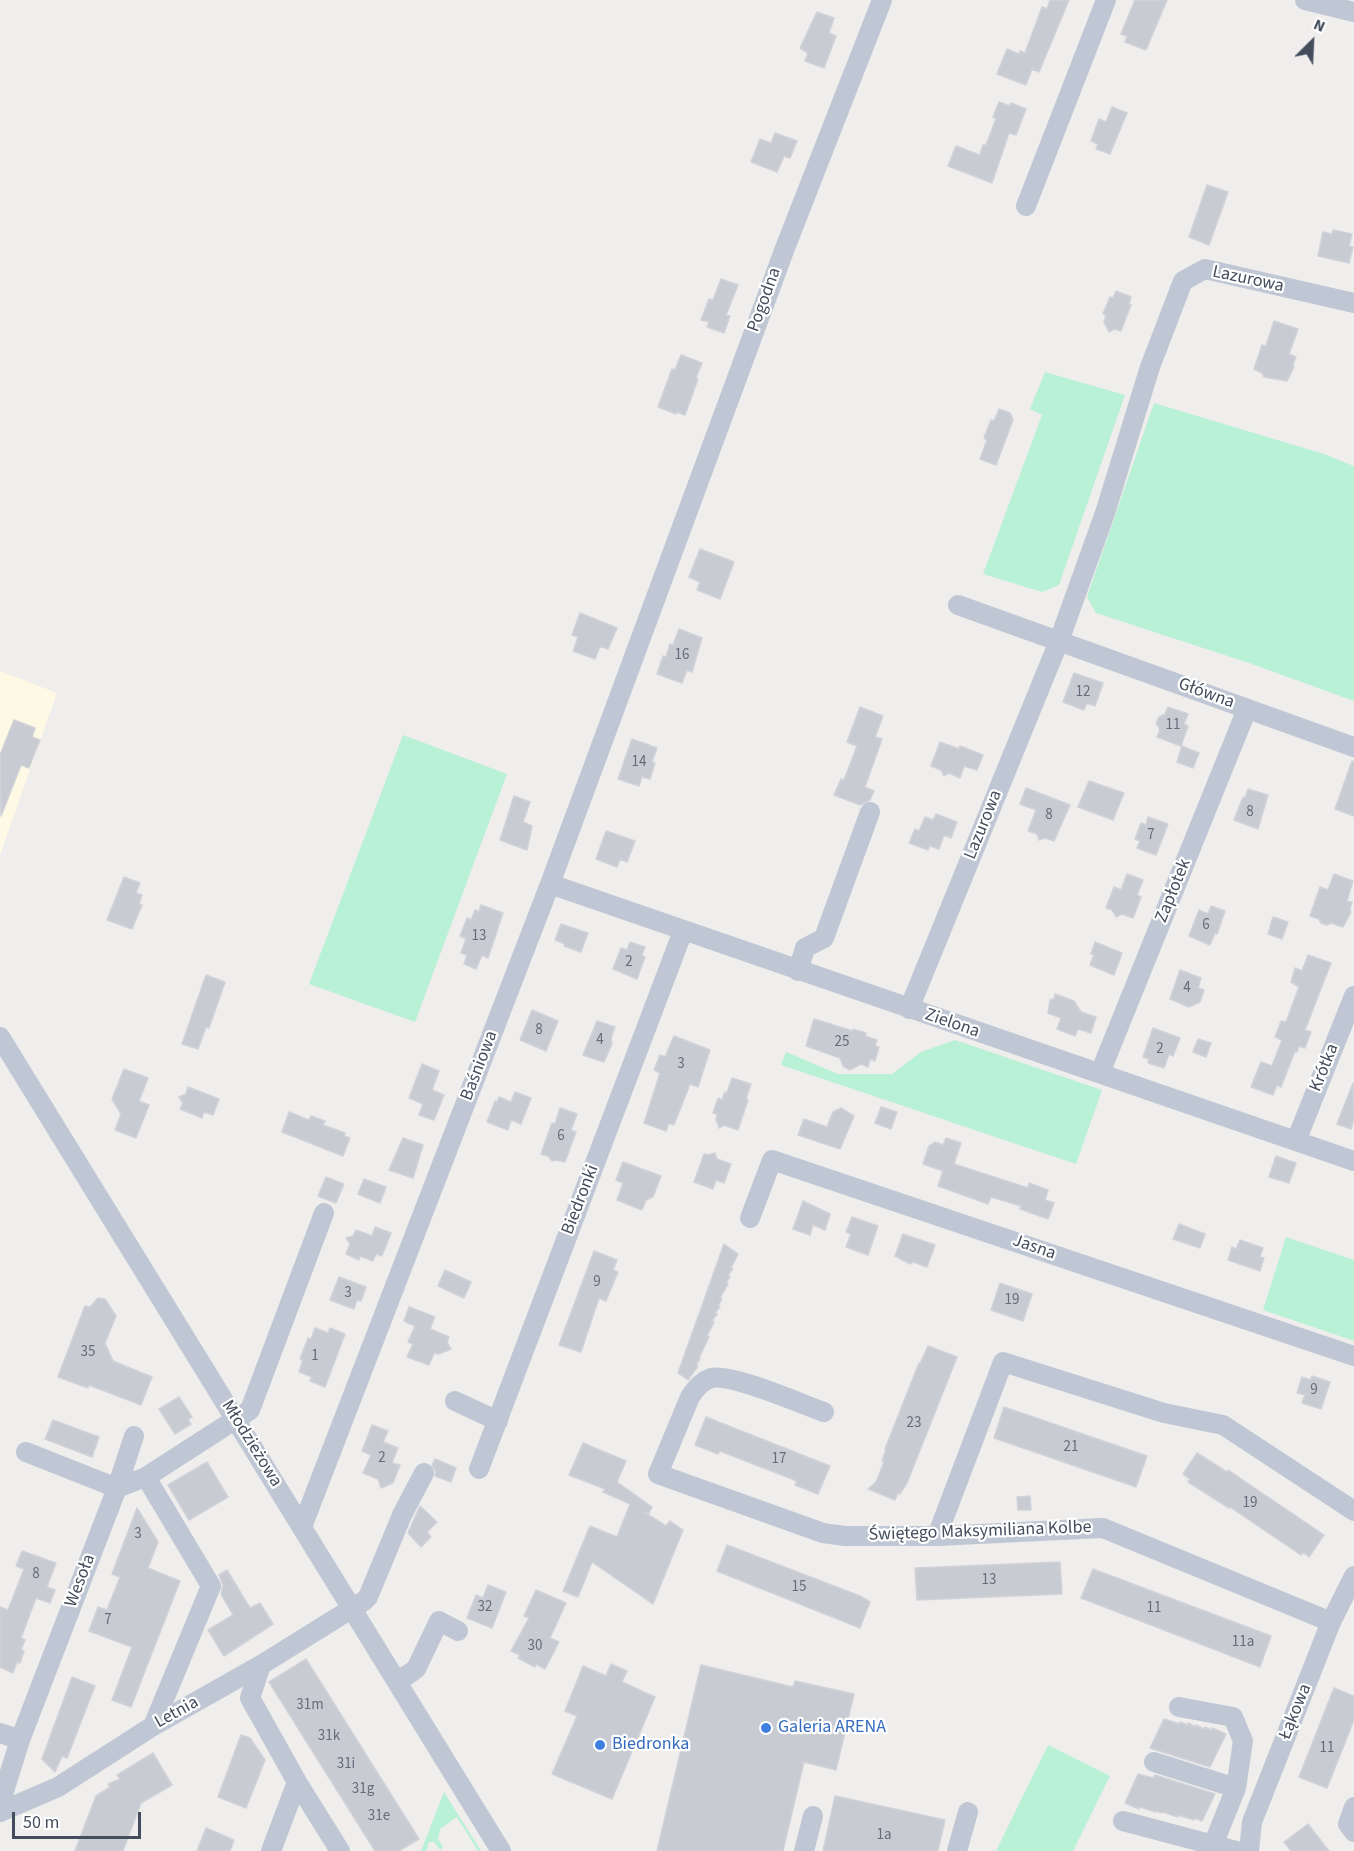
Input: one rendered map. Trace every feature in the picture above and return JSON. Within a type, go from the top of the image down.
[{"type":"street","name":"Pogodna","points":[[653,602],[780,260],[882,0]]},
{"type":"street","points":[[1026,206],[1106,0]]},
{"type":"street","points":[[1305,0],[1354,12]]},
{"type":"street","name":"Lazurowa","points":[[909,1010],[1059,641],[1105,513],[1150,367],[1183,281],[1205,269],[1354,303]]},
{"type":"street","name":"Baśniowa","points":[[302,1527],[550,884],[653,602]]},
{"type":"street","name":"Główna","points":[[958,605],[1354,747]]},
{"type":"street","name":"Zapłotek","points":[[1100,1073],[1247,709]]},
{"type":"street","points":[[798,971],[805,948],[824,938],[870,812]]},
{"type":"street","name":"Zielona","points":[[550,884],[909,1010],[1354,1161]]},
{"type":"street","name":"Biedronki","points":[[479,1469],[683,931]]},
{"type":"street","name":"Krótka","points":[[1296,1141],[1354,996]]},
{"type":"street","name":"Młodzieżowa","points":[[0,1037],[501,1851]]},
{"type":"street","name":"Jasna","points":[[750,1218],[772,1160],[1354,1356]]},
{"type":"street","points":[[26,1452],[117,1488],[146,1477],[250,1410],[324,1213]]},
{"type":"street","points":[[937,1536],[1003,1362],[1164,1413],[1222,1425],[1354,1510]]},
{"type":"street","name":"Świętego Maksymiliana Kolbe","points":[[824,1412],[727,1377],[709,1378],[690,1396],[658,1473],[823,1533],[844,1536],[937,1536],[1103,1528],[1331,1622]]},
{"type":"street","points":[[455,1401],[498,1421]]},
{"type":"street","name":"Wesoła","points":[[0,1804],[20,1740],[117,1488],[134,1436]]},
{"type":"street","name":"Letnia","points":[[0,1812],[57,1787],[153,1726],[261,1665],[312,1641],[368,1597],[402,1515],[424,1473]]},
{"type":"street","points":[[146,1477],[211,1586],[153,1726]]},
{"type":"street","name":"Łąkowa","points":[[1249,1851],[1252,1822],[1331,1622],[1354,1576]]},
{"type":"street","points":[[397,1682],[416,1669],[439,1621],[458,1631]]},
{"type":"street","points":[[261,1665],[250,1698],[297,1782],[340,1851]]},
{"type":"street","points":[[1179,1707],[1233,1717],[1243,1742],[1236,1788],[1213,1845]]},
{"type":"street","points":[[0,1733],[20,1740]]},
{"type":"street","points":[[1154,1762],[1236,1788]]},
{"type":"street","points":[[271,1851],[297,1782]]},
{"type":"street","points":[[1354,1807],[1348,1824],[1354,1833]]},
{"type":"street","points":[[957,1851],[968,1812]]},
{"type":"street","points":[[804,1851],[813,1816]]},
{"type":"street","points":[[1123,1821],[1236,1851]]},
{"type":"shaded area","points":[[0,671],[57,693],[0,855]]},
{"type":"green space","points":[[1045,372],[1125,395],[1059,585],[1042,592],[983,574],[1042,415],[1030,409]]},
{"type":"green space","points":[[1154,403],[1324,454],[1354,466],[1354,701],[1249,663],[1096,613],[1087,597]]},
{"type":"green space","points":[[403,735],[507,774],[415,1022],[309,984]]},
{"type":"green space","points":[[955,1040],[1102,1090],[1076,1164],[781,1065],[786,1052],[838,1074],[892,1074],[921,1052]]},
{"type":"green space","points":[[1286,1237],[1354,1260],[1354,1341],[1263,1310]]},
{"type":"green space","points":[[1048,1745],[1110,1776],[1073,1851],[996,1851]]},
{"type":"green space","points":[[444,1792],[481,1851],[478,1851],[457,1817],[440,1829],[438,1839],[443,1847],[440,1850],[434,1842],[429,1842],[426,1851],[421,1851]]},
{"type":"building","points":[[1050,0],[1069,0],[1039,72],[1032,69],[1026,85],[997,74],[1007,49],[1019,54],[1020,51],[1025,53],[1042,7],[1047,9]]},
{"type":"building","points":[[1135,0],[1167,0],[1146,50],[1125,42],[1127,36],[1121,34]]},
{"type":"building","points":[[817,12],[834,18],[829,33],[836,36],[824,68],[805,61],[808,53],[800,48]]},
{"type":"building","points":[[999,102],[1010,106],[1011,103],[1026,109],[1016,135],[1009,133],[992,183],[948,166],[956,146],[980,155],[996,119],[993,117]]},
{"type":"building","points":[[1112,107],[1127,113],[1110,154],[1096,149],[1098,144],[1091,141],[1099,119],[1106,122]]},
{"type":"building","points":[[775,133],[797,141],[790,158],[784,156],[777,172],[751,162],[760,139],[771,143]]},
{"type":"building","points":[[1207,185],[1228,192],[1209,245],[1189,237]]},
{"type":"building","points":[[1333,230],[1352,234],[1349,246],[1353,247],[1349,263],[1318,256],[1323,232],[1332,234]]},
{"type":"building","points":[[721,279],[738,285],[726,315],[730,316],[724,333],[707,327],[709,322],[701,320],[709,299],[713,300]]},
{"type":"building","points":[[1116,291],[1131,297],[1129,304],[1131,305],[1121,331],[1114,329],[1109,332],[1104,322],[1106,315],[1103,314],[1110,297],[1113,298]]},
{"type":"building","points":[[1274,321],[1298,329],[1289,354],[1296,357],[1294,367],[1287,381],[1264,377],[1262,373],[1254,369],[1262,345],[1266,346]]},
{"type":"building","points":[[681,355],[702,363],[685,415],[658,407],[672,369],[675,370]]},
{"type":"building","points":[[999,409],[1010,413],[1013,420],[996,465],[980,459],[987,440],[984,438],[991,420],[994,421]]},
{"type":"building","points":[[700,549],[734,562],[720,599],[697,590],[700,582],[689,577]]},
{"type":"building","points":[[580,613],[617,628],[608,649],[600,646],[595,659],[573,651],[578,637],[572,635]]},
{"type":"building","points":[[679,629],[702,638],[692,672],[687,670],[682,683],[657,674],[663,656],[666,657],[670,644],[673,645]]},
{"type":"building","points":[[1074,673],[1103,683],[1095,706],[1087,703],[1084,710],[1063,702]]},
{"type":"building","points":[[860,707],[883,716],[875,737],[882,739],[865,787],[874,791],[870,800],[860,805],[834,795],[841,779],[844,780],[857,746],[847,742]]},
{"type":"building","points":[[1168,707],[1188,714],[1184,724],[1188,726],[1181,746],[1157,737],[1160,730],[1156,723]]},
{"type":"building","points":[[14,720],[35,728],[32,737],[40,740],[29,768],[21,765],[1,816],[0,755]]},
{"type":"building","points":[[632,739],[657,748],[650,779],[642,777],[639,786],[618,779]]},
{"type":"building","points":[[940,742],[959,749],[960,746],[983,755],[977,770],[964,766],[960,778],[949,773],[944,776],[941,770],[931,766]]},
{"type":"building","points":[[1182,746],[1199,753],[1193,768],[1177,762]]},
{"type":"building","points":[[1352,761],[1354,762],[1354,816],[1335,809]]},
{"type":"building","points":[[1089,781],[1124,793],[1113,820],[1078,807]]},
{"type":"building","points":[[1026,788],[1070,805],[1054,841],[1045,838],[1039,840],[1037,834],[1028,831],[1036,810],[1020,804]]},
{"type":"building","points":[[1248,789],[1268,795],[1258,829],[1234,820]]},
{"type":"building","points":[[514,796],[530,802],[523,822],[532,826],[527,850],[500,840]]},
{"type":"building","points":[[936,814],[957,822],[951,838],[944,835],[939,849],[930,846],[928,850],[909,843],[915,829],[919,831],[925,817],[933,820]]},
{"type":"building","points":[[1148,817],[1168,824],[1156,855],[1137,848],[1140,841],[1135,839],[1141,823],[1146,825]]},
{"type":"building","points":[[606,831],[635,841],[627,862],[620,859],[617,867],[596,859]]},
{"type":"building","points":[[1127,874],[1143,880],[1137,895],[1141,897],[1133,918],[1122,914],[1116,917],[1112,910],[1106,908],[1114,887],[1121,890]]},
{"type":"building","points":[[1334,874],[1353,881],[1347,901],[1352,902],[1351,912],[1343,927],[1321,923],[1319,919],[1310,916],[1320,887],[1328,890]]},
{"type":"building","points":[[124,877],[140,883],[136,893],[142,895],[139,904],[142,905],[132,929],[107,920]]},
{"type":"building","points":[[481,905],[503,913],[488,958],[482,955],[476,969],[464,964],[467,955],[461,953],[466,939],[460,936],[467,918],[471,920],[475,910],[479,912]]},
{"type":"building","points":[[1211,906],[1225,911],[1217,934],[1215,933],[1210,945],[1189,936],[1199,910],[1208,914]]},
{"type":"building","points":[[1273,917],[1288,922],[1282,939],[1268,934]]},
{"type":"building","points":[[561,924],[588,933],[581,952],[555,940]]},
{"type":"building","points":[[630,942],[645,947],[642,955],[645,957],[637,979],[613,969],[621,948],[627,950]]},
{"type":"building","points":[[1095,942],[1122,953],[1114,975],[1090,965]]},
{"type":"building","points":[[1308,955],[1331,963],[1305,1030],[1311,1032],[1305,1048],[1299,1046],[1297,1052],[1295,1051],[1281,1087],[1277,1085],[1273,1095],[1251,1087],[1261,1062],[1272,1066],[1282,1040],[1275,1037],[1281,1021],[1286,1022],[1299,987],[1291,982],[1295,968],[1302,971]]},
{"type":"building","points":[[1180,970],[1201,978],[1198,988],[1204,990],[1200,1002],[1189,1007],[1170,999]]},
{"type":"building","points":[[206,975],[225,982],[209,1028],[206,1027],[198,1049],[182,1044]]},
{"type":"building","points":[[1055,994],[1074,1001],[1081,1012],[1096,1017],[1091,1033],[1078,1029],[1075,1036],[1057,1029],[1061,1018],[1048,1013],[1050,1000],[1054,999]]},
{"type":"building","points":[[532,1010],[558,1021],[546,1051],[520,1040]]},
{"type":"building","points":[[814,1019],[866,1033],[865,1036],[877,1040],[875,1046],[879,1047],[875,1061],[870,1059],[868,1067],[861,1064],[850,1070],[843,1066],[840,1058],[806,1046]]},
{"type":"building","points":[[597,1021],[615,1027],[611,1038],[612,1044],[604,1062],[583,1055]]},
{"type":"building","points":[[1153,1028],[1180,1038],[1173,1056],[1169,1054],[1164,1068],[1148,1063],[1149,1059],[1143,1057]]},
{"type":"building","points":[[674,1036],[710,1050],[698,1087],[690,1084],[674,1125],[669,1123],[666,1131],[644,1123],[660,1073],[654,1070],[660,1055],[665,1057]]},
{"type":"building","points":[[1198,1039],[1211,1043],[1206,1057],[1193,1052]]},
{"type":"building","points":[[422,1064],[439,1071],[432,1090],[444,1095],[434,1120],[419,1115],[423,1104],[409,1098]]},
{"type":"building","points":[[124,1069],[148,1078],[139,1101],[149,1105],[136,1138],[115,1130],[121,1114],[112,1099]]},
{"type":"building","points":[[732,1078],[751,1084],[738,1130],[724,1125],[719,1128],[717,1114],[713,1113],[718,1098],[722,1100],[725,1092],[727,1093]]},
{"type":"building","points":[[1353,1083],[1354,1120],[1351,1129],[1337,1124]]},
{"type":"building","points":[[188,1087],[219,1099],[213,1115],[204,1112],[202,1118],[180,1109],[183,1103],[179,1097],[186,1094]]},
{"type":"building","points":[[515,1092],[531,1098],[521,1124],[511,1120],[508,1130],[487,1122],[495,1101],[497,1102],[499,1097],[511,1102]]},
{"type":"building","points":[[881,1107],[897,1112],[891,1129],[875,1123]]},
{"type":"building","points":[[560,1108],[577,1114],[571,1130],[576,1132],[565,1162],[552,1161],[548,1156],[541,1154]]},
{"type":"building","points":[[841,1108],[854,1116],[840,1149],[798,1135],[804,1119],[827,1127],[833,1112]]},
{"type":"building","points":[[289,1112],[309,1120],[311,1116],[325,1121],[323,1125],[345,1133],[344,1136],[350,1138],[343,1156],[282,1132]]},
{"type":"building","points":[[403,1138],[423,1145],[413,1178],[389,1170]]},
{"type":"building","points":[[946,1138],[961,1143],[954,1164],[1028,1188],[1029,1183],[1048,1190],[1045,1200],[1054,1203],[1048,1219],[1020,1209],[1021,1206],[991,1197],[988,1204],[938,1186],[943,1171],[923,1164],[929,1146],[935,1142],[943,1145]]},
{"type":"building","points":[[715,1153],[717,1159],[731,1164],[724,1183],[716,1180],[713,1189],[694,1182],[704,1154]]},
{"type":"building","points":[[1276,1156],[1296,1163],[1289,1183],[1269,1177]]},
{"type":"building","points":[[623,1162],[661,1176],[653,1197],[646,1200],[642,1210],[617,1200],[623,1183],[616,1180]]},
{"type":"building","points":[[326,1177],[344,1184],[336,1203],[318,1196]]},
{"type":"building","points":[[364,1179],[386,1187],[380,1203],[358,1194]]},
{"type":"building","points":[[803,1201],[830,1214],[825,1230],[813,1225],[810,1235],[793,1229]]},
{"type":"building","points":[[852,1217],[878,1226],[868,1255],[846,1247],[851,1234],[846,1232]]},
{"type":"building","points":[[1179,1224],[1205,1234],[1200,1248],[1173,1239]]},
{"type":"building","points":[[375,1227],[391,1233],[382,1256],[376,1254],[373,1261],[360,1256],[359,1260],[346,1254],[350,1244],[346,1238],[353,1236],[356,1230],[372,1236]]},
{"type":"building","points":[[903,1234],[935,1245],[927,1267],[913,1262],[910,1264],[895,1256]]},
{"type":"building","points":[[1240,1240],[1263,1248],[1260,1257],[1264,1258],[1260,1271],[1228,1260],[1232,1247],[1236,1249]]},
{"type":"building","points":[[724,1244],[738,1254],[731,1268],[733,1269],[728,1275],[730,1277],[726,1283],[728,1284],[720,1298],[722,1299],[718,1306],[720,1307],[712,1321],[714,1322],[707,1336],[709,1337],[696,1365],[698,1366],[688,1380],[678,1373]]},
{"type":"building","points":[[594,1251],[617,1260],[613,1270],[618,1272],[606,1301],[599,1298],[581,1352],[559,1345]]},
{"type":"building","points":[[445,1270],[471,1282],[464,1298],[438,1286]]},
{"type":"building","points":[[339,1277],[366,1287],[361,1301],[357,1300],[354,1309],[330,1300]]},
{"type":"building","points":[[1000,1283],[1032,1294],[1023,1321],[991,1310]]},
{"type":"building","points":[[98,1298],[105,1299],[116,1316],[105,1343],[113,1361],[152,1377],[141,1405],[89,1385],[88,1388],[58,1377],[85,1306],[90,1307]]},
{"type":"building","points":[[409,1307],[435,1317],[430,1329],[449,1337],[447,1342],[451,1349],[439,1354],[434,1353],[429,1365],[407,1357],[413,1344],[408,1342],[415,1326],[404,1321]]},
{"type":"building","points":[[315,1328],[328,1333],[330,1328],[345,1334],[325,1387],[310,1381],[312,1377],[299,1372],[303,1360],[300,1359],[308,1338],[311,1339]]},
{"type":"building","points":[[928,1346],[957,1357],[907,1483],[895,1500],[868,1489],[876,1482],[884,1462],[882,1461],[885,1449]]},
{"type":"building","points":[[1312,1376],[1330,1382],[1321,1409],[1302,1403],[1305,1395],[1297,1393],[1302,1377],[1310,1380]]},
{"type":"building","points":[[179,1397],[192,1417],[188,1420],[191,1424],[175,1434],[159,1409]]},
{"type":"building","points":[[1004,1407],[1147,1456],[1136,1487],[994,1438]]},
{"type":"building","points":[[706,1417],[830,1466],[818,1494],[795,1485],[797,1481],[720,1451],[718,1454],[695,1445]]},
{"type":"building","points":[[53,1420],[99,1437],[92,1457],[45,1439]]},
{"type":"building","points":[[372,1425],[388,1431],[383,1442],[398,1448],[392,1463],[400,1465],[393,1483],[381,1488],[378,1479],[363,1473],[371,1455],[362,1451]]},
{"type":"building","points":[[583,1443],[626,1461],[617,1482],[652,1507],[649,1513],[644,1512],[666,1526],[670,1521],[683,1530],[653,1604],[592,1562],[578,1597],[563,1591],[590,1526],[617,1537],[630,1504],[603,1492],[605,1489],[569,1475]]},
{"type":"building","points":[[1197,1453],[1227,1472],[1228,1470],[1324,1535],[1309,1557],[1303,1552],[1301,1555],[1188,1482],[1190,1479],[1183,1474]]},
{"type":"building","points":[[435,1459],[456,1468],[451,1482],[435,1476],[436,1472],[432,1465]]},
{"type":"building","points":[[207,1462],[228,1497],[189,1520],[168,1485]]},
{"type":"building","points":[[1030,1496],[1031,1510],[1018,1510],[1017,1497]]},
{"type":"building","points":[[420,1506],[437,1522],[427,1532],[431,1537],[421,1547],[408,1533]]},
{"type":"building","points":[[137,1508],[158,1542],[148,1568],[180,1581],[131,1707],[112,1700],[132,1647],[89,1631],[98,1607],[107,1610],[120,1577],[112,1574]]},
{"type":"building","points":[[727,1545],[860,1596],[870,1602],[860,1628],[717,1571]]},
{"type":"building","points":[[22,1551],[56,1563],[47,1587],[55,1590],[50,1603],[36,1598],[21,1638],[25,1640],[21,1650],[24,1651],[13,1673],[0,1667],[0,1607],[8,1610],[24,1569],[16,1566]]},
{"type":"building","points":[[1060,1562],[1062,1594],[917,1600],[915,1568]]},
{"type":"building","points":[[1093,1569],[1271,1636],[1260,1667],[1081,1598]]},
{"type":"building","points":[[227,1570],[250,1608],[260,1603],[273,1624],[224,1656],[208,1630],[233,1615],[221,1594],[223,1585],[219,1575]]},
{"type":"building","points":[[488,1585],[506,1592],[492,1628],[467,1618],[476,1595],[483,1598]]},
{"type":"building","points":[[536,1590],[566,1603],[550,1638],[559,1642],[545,1669],[536,1664],[535,1667],[518,1658],[520,1655],[511,1651],[529,1618],[524,1616]]},
{"type":"building","points":[[306,1659],[419,1839],[399,1851],[375,1851],[269,1682]]},
{"type":"building","name":"Biedronka","points":[[611,1664],[627,1671],[622,1682],[655,1697],[612,1799],[552,1774],[577,1716],[565,1711],[583,1666],[606,1676]]},
{"type":"building","name":"Galeria ARENA","points":[[701,1665],[793,1687],[795,1681],[854,1694],[836,1770],[804,1762],[783,1851],[657,1851]]},
{"type":"building","points":[[72,1677],[95,1686],[67,1758],[62,1756],[55,1772],[42,1759]]},
{"type":"building","points":[[1334,1688],[1354,1696],[1354,1720],[1327,1788],[1299,1777]]},
{"type":"building","points":[[1164,1719],[1179,1724],[1180,1722],[1196,1727],[1196,1725],[1204,1729],[1205,1727],[1211,1730],[1212,1728],[1226,1734],[1210,1767],[1150,1748]]},
{"type":"building","points":[[241,1735],[250,1738],[265,1760],[246,1808],[218,1797]]},
{"type":"building","points":[[153,1753],[172,1785],[141,1803],[123,1851],[75,1851],[96,1796],[110,1787],[108,1784],[120,1779],[117,1775]]},
{"type":"building","points":[[1138,1774],[1153,1778],[1155,1775],[1215,1794],[1202,1821],[1140,1807],[1139,1809],[1125,1803]]},
{"type":"building","points":[[835,1796],[945,1820],[938,1851],[823,1851]]},
{"type":"building","points":[[1308,1824],[1329,1851],[1291,1851],[1284,1842]]},
{"type":"building","points":[[206,1828],[234,1840],[230,1851],[197,1851]]},
{"type":"place","name":"Galeria ARENA","points":[[766,1728]]},
{"type":"place","name":"Biedronka","points":[[600,1745]]}]
